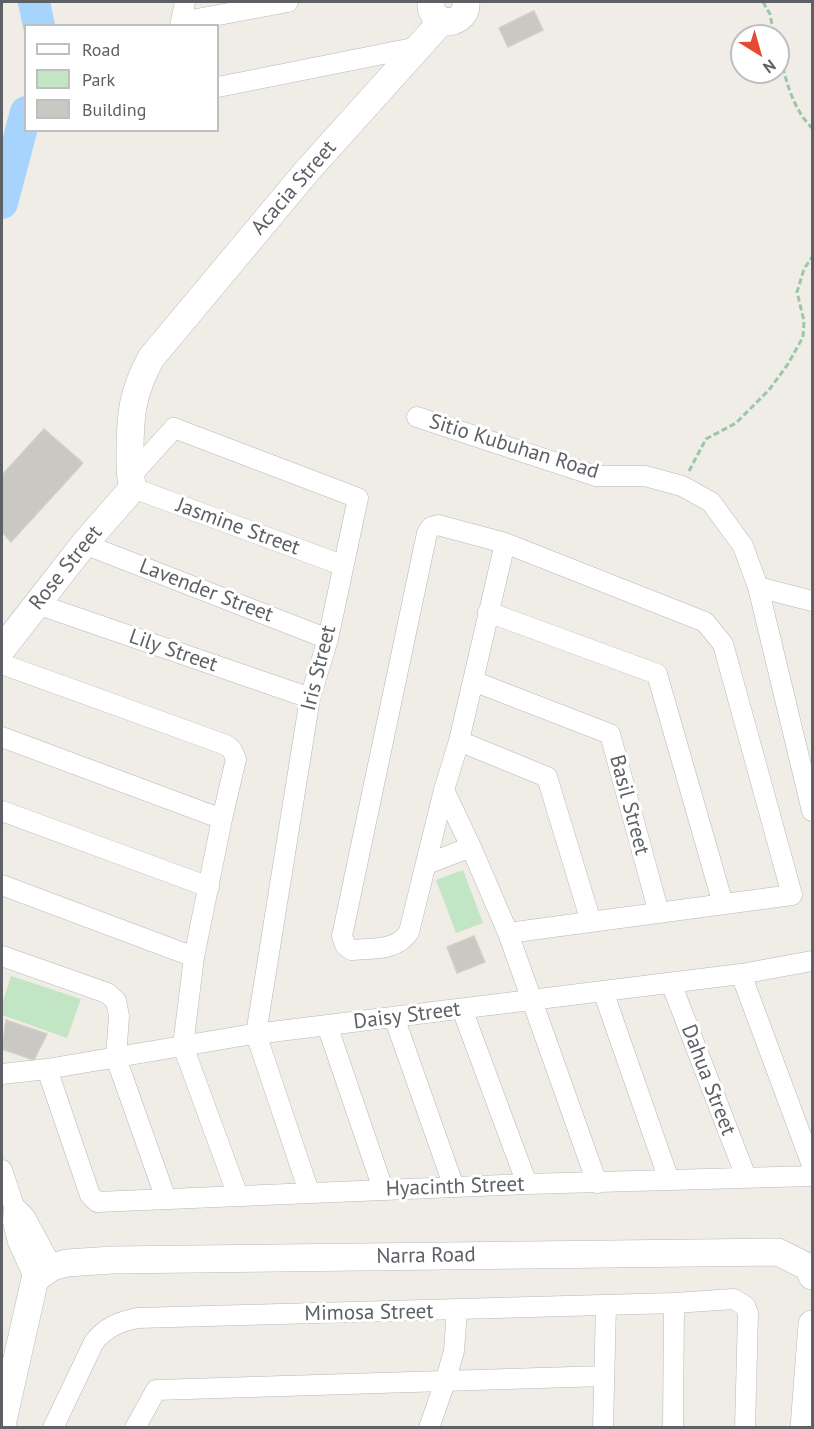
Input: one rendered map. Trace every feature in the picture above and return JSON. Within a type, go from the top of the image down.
[{"type":"street","points":[[184,2],[180,24],[288,2]]},
{"type":"street","name":"Acacia Street","points":[[131,482],[130,417],[142,374],[151,358],[307,171],[418,47],[437,11],[449,22],[461,17],[465,12],[466,2]]},
{"type":"street","points":[[219,87],[418,47]]},
{"type":"street","name":"Sitio Kubuhan Road","points":[[417,417],[596,476],[645,476],[682,486],[711,502],[743,546],[758,587],[813,811]]},
{"type":"street","name":"Iris Street","points":[[131,482],[174,428],[358,498],[328,639],[310,698],[256,1034]]},
{"type":"street","name":"Rose Street","points":[[2,649],[131,482]]},
{"type":"street","name":"Jasmine Street","points":[[131,482],[342,565]]},
{"type":"street","points":[[505,543],[459,741],[444,790],[409,932],[403,941],[394,946],[351,950],[345,945],[342,936],[427,533],[438,525],[505,543],[705,622],[723,644],[792,895],[508,933]]},
{"type":"street","name":"Lavender Street","points":[[84,544],[328,639]]},
{"type":"street","points":[[758,587],[813,601]]},
{"type":"street","name":"Lily Street","points":[[37,604],[310,698]]},
{"type":"street","points":[[488,612],[657,674],[723,904]]},
{"type":"street","points":[[2,664],[226,745],[232,750],[236,759],[194,957],[183,1046],[238,1196]]},
{"type":"street","name":"Basil Street","points":[[473,681],[610,734],[658,913]]},
{"type":"street","points":[[2,737],[222,819]]},
{"type":"street","points":[[459,741],[547,777],[591,922]]},
{"type":"street","points":[[444,790],[508,933],[597,1183]]},
{"type":"street","points":[[2,811],[208,887]]},
{"type":"street","points":[[427,864],[471,847]]},
{"type":"street","points":[[2,885],[194,957]]},
{"type":"street","points":[[2,956],[107,993],[116,1001],[119,1016],[116,1058],[166,1199]]},
{"type":"street","name":"Daisy Street","points":[[2,1074],[47,1069],[256,1034],[811,967]]},
{"type":"street","points":[[741,974],[813,1165]]},
{"type":"street","name":"Dahua Street","points":[[671,983],[746,1177]]},
{"type":"street","points":[[603,991],[669,1180]]},
{"type":"street","points":[[462,1009],[527,1184]]},
{"type":"street","points":[[393,1017],[454,1187]]},
{"type":"street","points":[[327,1025],[383,1190]]},
{"type":"street","points":[[256,1034],[309,1192]]},
{"type":"street","name":"Hyacinth Street","points":[[47,1069],[90,1195],[97,1202],[527,1184],[813,1176]]},
{"type":"street","points":[[2,1170],[14,1206],[25,1217],[44,1273],[2,1425]]},
{"type":"street","name":"Narra Road","points":[[44,1273],[67,1263],[112,1260],[778,1252],[811,1268]]},
{"type":"street","name":"Mimosa Street","points":[[53,1428],[94,1342],[111,1326],[137,1318],[457,1310],[734,1299],[745,1306],[748,1321],[745,1428]]},
{"type":"street","points":[[673,1428],[674,1303]]},
{"type":"street","points":[[603,1428],[606,1305]]},
{"type":"street","points":[[429,1428],[454,1351],[457,1310]]},
{"type":"street","points":[[804,1428],[813,1324]]},
{"type":"street","points":[[135,1428],[156,1390],[446,1379],[604,1376]]},
{"type":"path","points":[[763,2],[770,14],[772,24]]},
{"type":"path","points":[[788,84],[798,112],[813,128]]},
{"type":"path","points":[[682,486],[706,439],[736,423],[769,390],[788,364],[803,337],[804,321],[797,292],[804,269],[813,257]]},
{"type":"green space","points":[[463,870],[483,923],[456,933],[436,880]]},
{"type":"green space","points":[[11,976],[81,999],[67,1038],[2,1015],[2,1004]]},
{"type":"building","points":[[534,11],[543,30],[508,47],[499,28]]},
{"type":"building","points":[[44,429],[83,463],[11,542],[2,532],[2,475]]},
{"type":"building","points":[[474,936],[485,962],[457,973],[447,947]]},
{"type":"building","points":[[6,1020],[47,1034],[34,1060],[2,1049]]},
{"type":"waterway","points":[[34,2],[39,24]]},
{"type":"waterway","points":[[2,203],[24,120]]}]
